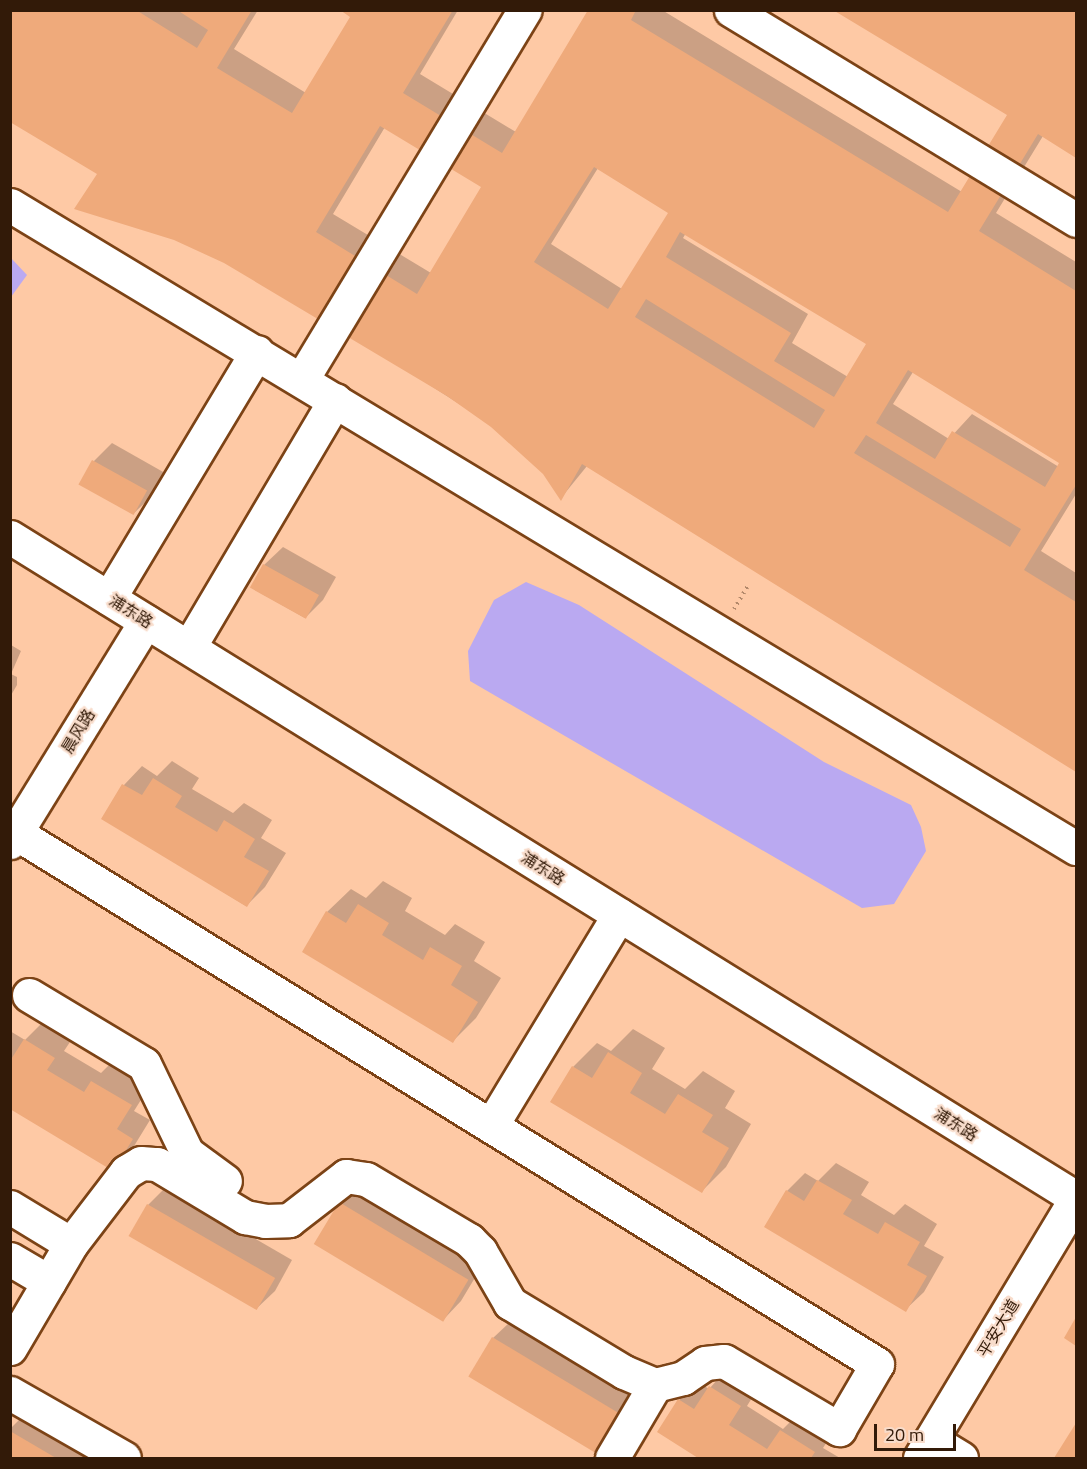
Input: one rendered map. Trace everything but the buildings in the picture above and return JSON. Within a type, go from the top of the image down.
[{"type":"street","points":[[302,379],[525,10]]},
{"type":"street","points":[[731,10],[1077,220]]},
{"type":"street","points":[[10,205],[1077,848]]},
{"type":"street","points":[[109,598],[257,352]]},
{"type":"street","points":[[189,648],[335,399]]},
{"type":"street","name":"浦东路","points":[[10,537],[1076,1198]]},
{"type":"street","name":"晨风路","points":[[13,837],[146,621]]},
{"type":"street","points":[[12,1343],[71,1244],[126,1172],[141,1163],[157,1164],[179,1175],[245,1217],[265,1221],[289,1220],[346,1176],[366,1179],[469,1240],[480,1251],[510,1303],[624,1372],[655,1385],[683,1378],[705,1363],[724,1361],[839,1429],[878,1364],[491,1126],[13,837]]},
{"type":"street","points":[[491,1126],[619,915]]},
{"type":"street","points":[[29,995],[144,1064],[187,1153],[201,1166],[289,1220]]},
{"type":"street","name":"平安大道","points":[[925,1449],[1076,1198]]},
{"type":"street","points":[[10,1207],[71,1244]]},
{"type":"street","points":[[10,1259],[49,1282]]},
{"type":"street","points":[[612,1458],[655,1385]]},
{"type":"street","points":[[10,1393],[124,1458]]},
{"type":"street","points":[[925,1449],[961,1458]]},
{"type":"shaded area","points":[[10,257],[27,275],[11,297],[10,297]]},
{"type":"shaded area","points":[[526,582],[579,605],[824,762],[911,805],[921,827],[926,851],[894,904],[862,908],[470,681],[468,651],[494,600]]}]
